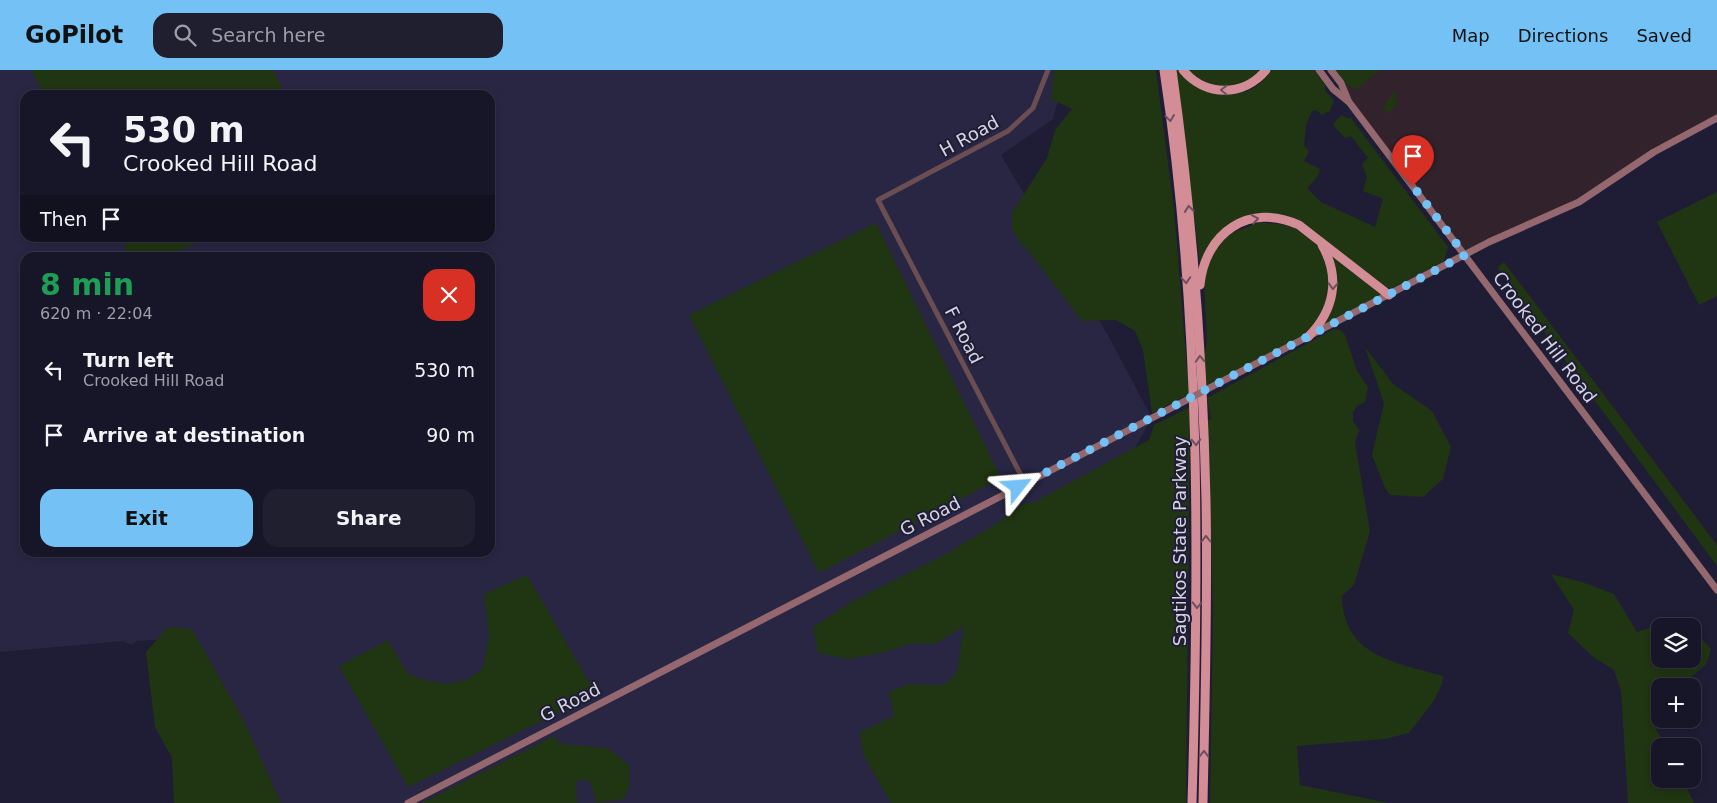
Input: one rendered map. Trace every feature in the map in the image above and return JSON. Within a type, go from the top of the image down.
[{"type":"highway","name":"Sagtikos State Parkway","points":[[1164,70],[1185,266],[1195,422],[1198,589],[1192,803]]},
{"type":"highway","name":"Sagtikos State Parkway","points":[[1172,70],[1190,222],[1197,310],[1206,502],[1204,803]]},
{"type":"highway","points":[[1183,70],[1203,86],[1225,91],[1248,85],[1266,70]]},
{"type":"highway","points":[[1197,310],[1206,257],[1218,239],[1231,228],[1256,218],[1275,218],[1299,225],[1389,295]]},
{"type":"highway","points":[[1308,337],[1322,321],[1333,293],[1331,265],[1319,240]]},
{"type":"street","name":"H Road","points":[[878,200],[1008,130],[1033,108],[1048,70]]},
{"type":"street","name":"Crooked Hill Road","points":[[1319,70],[1333,89],[1349,102],[1717,590]]},
{"type":"street","name":"Crooked Hill Road","points":[[1331,70],[1341,83],[1349,102]]},
{"type":"street","name":"G Road","points":[[408,803],[1499,237],[1579,202],[1654,152],[1717,118]]},
{"type":"street","name":"F Road","points":[[878,200],[1025,483]]},
{"type":"shaded area","points":[[0,70],[1066,70],[1053,119],[1001,155],[1110,339],[1152,418],[1086,534],[999,803],[270,803],[189,638],[137,641],[131,645],[123,641],[0,652]]},
{"type":"shaded area","points":[[1326,70],[1717,70],[1717,116],[1596,190],[1466,254]]},
{"type":"green space","points":[[31,70],[273,70],[283,90],[41,90]]},
{"type":"green space","points":[[1054,70],[1156,70],[1174,209],[1189,394],[1152,413],[1143,350],[1135,331],[1116,320],[1082,321],[1012,230],[1012,213],[1047,158],[1055,130],[1072,109],[1051,99]]},
{"type":"green space","points":[[1176,70],[1181,70],[1188,79],[1206,91],[1227,95],[1248,91],[1258,85],[1272,70],[1314,70],[1325,85],[1325,91],[1334,100],[1330,111],[1322,115],[1316,110],[1312,111],[1306,125],[1304,146],[1309,151],[1304,161],[1320,169],[1318,176],[1307,188],[1321,202],[1375,227],[1383,199],[1363,191],[1367,177],[1362,164],[1368,158],[1351,136],[1345,138],[1333,125],[1342,115],[1349,119],[1350,117],[1448,247],[1444,261],[1392,288],[1387,288],[1293,220],[1245,218],[1200,264]]},
{"type":"green space","points":[[1188,70],[1262,70],[1242,83],[1225,87],[1208,83]]},
{"type":"green space","points":[[1336,70],[1380,70],[1357,89],[1347,85]]},
{"type":"green space","points":[[1395,89],[1397,103],[1389,114],[1383,108]]},
{"type":"green space","points":[[1717,192],[1717,296],[1699,305],[1657,222]]},
{"type":"green space","points":[[1261,222],[1292,227],[1308,236],[1319,249],[1327,263],[1330,279],[1329,295],[1323,311],[1314,325],[1300,337],[1206,386],[1204,359],[1207,339],[1204,280],[1209,258],[1229,234]]},
{"type":"green space","points":[[876,223],[1001,478],[819,573],[689,315]]},
{"type":"green space","points":[[122,242],[198,242],[177,252],[127,252]]},
{"type":"green space","points":[[1332,256],[1382,295],[1325,324],[1333,305],[1337,285]]},
{"type":"green space","points":[[1504,262],[1717,545],[1717,566],[1499,271],[1498,267]]},
{"type":"green space","points":[[1334,329],[1341,330],[1345,335],[1357,371],[1368,387],[1365,402],[1357,406],[1353,412],[1353,421],[1359,430],[1355,443],[1370,531],[1354,585],[1342,596],[1345,616],[1352,632],[1362,644],[1375,654],[1391,661],[1443,676],[1442,684],[1433,702],[1409,733],[1385,739],[1297,746],[1300,785],[1389,803],[1210,803],[1213,613],[1208,420],[1211,419],[1207,398]]},
{"type":"green space","points":[[1365,347],[1393,384],[1432,411],[1451,447],[1443,479],[1423,497],[1390,495],[1385,488],[1372,455],[1384,403]]},
{"type":"green space","points":[[1190,407],[1186,803],[891,803],[863,754],[860,732],[894,716],[889,692],[909,684],[944,685],[957,672],[964,626],[936,644],[914,643],[881,653],[849,659],[818,653],[813,627],[853,601],[946,554],[996,524],[1025,503],[1035,502],[1149,440],[1154,425]]},
{"type":"green space","points":[[1551,574],[1582,582],[1614,594],[1637,632],[1651,627],[1651,668],[1701,668],[1701,638],[1711,649],[1706,665],[1689,678],[1651,678],[1651,728],[1655,728],[1661,738],[1651,738],[1651,788],[1686,788],[1694,803],[1628,803],[1621,691],[1614,670],[1592,656],[1568,633],[1574,610]]},
{"type":"green space","points":[[527,575],[596,694],[408,787],[339,666],[388,640],[407,673],[421,679],[446,684],[467,680],[483,668],[489,636],[484,594]]},
{"type":"green space","points":[[168,627],[192,629],[244,721],[281,803],[174,803],[172,758],[155,727],[146,652]]},
{"type":"green space","points":[[554,736],[560,744],[608,748],[630,766],[629,787],[624,799],[597,803],[589,780],[576,781],[577,803],[422,803]]},
{"type":"route","points":[[1018,487],[1465,255],[1413,186]]}]
